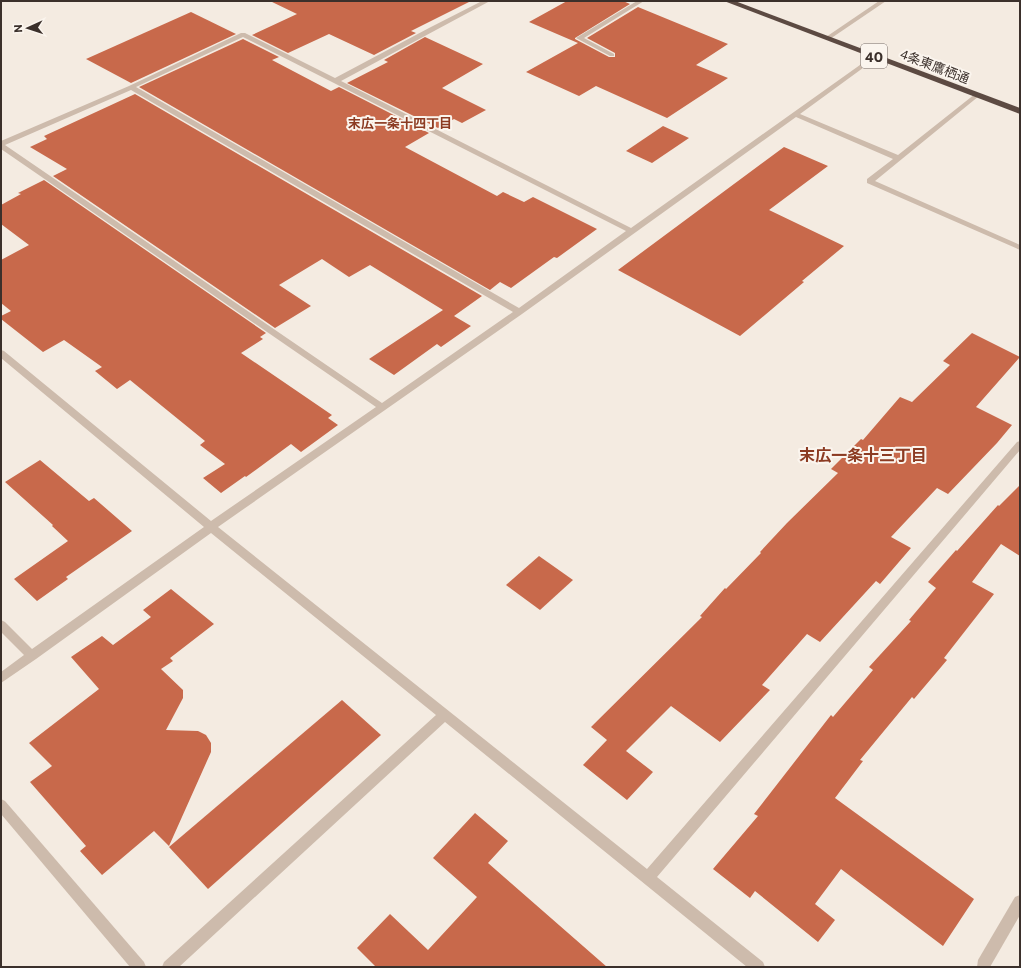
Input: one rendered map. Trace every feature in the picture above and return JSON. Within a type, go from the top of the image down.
[{"type":"highway","name":"4条東鷹栖通","points":[[728,1],[1020,111]]},
{"type":"street","points":[[335,81],[431,29],[487,1]]},
{"type":"street","points":[[612,55],[579,38],[641,1]]},
{"type":"street","points":[[828,38],[884,1]]},
{"type":"street","points":[[1,145],[131,87],[243,34],[632,231]]},
{"type":"street","points":[[1,678],[211,526],[519,312],[876,56]]},
{"type":"street","points":[[131,87],[519,312]]},
{"type":"street","points":[[977,95],[870,181],[1020,248]]},
{"type":"street","points":[[795,114],[898,158]]},
{"type":"street","points":[[1,145],[382,407]]},
{"type":"street","points":[[1,352],[211,526],[758,967]]},
{"type":"street","points":[[648,878],[1020,444]]},
{"type":"street","points":[[1,625],[32,656]]},
{"type":"street","points":[[169,967],[445,715]]},
{"type":"street","points":[[1,805],[139,967]]},
{"type":"street","points":[[983,965],[1020,902]]},
{"type":"building","points":[[270,1],[471,1],[411,31],[416,33],[374,55],[329,34],[288,53],[252,35],[297,14]]},
{"type":"building","points":[[567,1],[623,1],[630,4],[575,38],[609,57],[615,57],[615,53],[587,38],[638,7],[728,44],[696,65],[728,78],[667,118],[596,86],[579,96],[526,72],[578,43],[529,22]]},
{"type":"building","points":[[191,12],[236,34],[131,83],[86,59]]},
{"type":"building","points":[[425,37],[483,64],[442,88],[486,110],[462,123],[454,119],[438,128],[347,83],[388,62],[384,60]]},
{"type":"building","points":[[243,39],[279,57],[272,60],[331,91],[339,87],[429,133],[405,147],[497,196],[503,192],[524,202],[533,197],[597,229],[557,258],[554,257],[511,288],[500,282],[490,290],[139,87]]},
{"type":"building","points":[[135,94],[482,296],[454,316],[471,326],[441,347],[437,344],[394,375],[369,359],[443,310],[370,265],[349,277],[322,259],[279,285],[311,306],[275,328],[53,176],[67,169],[30,147],[47,139],[44,136]]},
{"type":"building","points":[[663,126],[689,138],[652,163],[626,151]]},
{"type":"building","points":[[784,147],[828,166],[769,210],[844,246],[740,336],[618,270]]},
{"type":"building","points":[[44,180],[266,333],[260,337],[263,339],[241,353],[332,415],[328,418],[338,425],[301,452],[291,444],[246,477],[245,476],[221,493],[203,478],[225,464],[200,445],[205,441],[130,380],[117,389],[95,371],[102,367],[64,340],[43,352],[1,319],[1,316],[11,311],[1,303],[1,260],[29,245],[1,224],[1,205],[21,194],[18,193]]},
{"type":"building","points":[[972,333],[1020,357],[976,407],[1012,425],[997,443],[948,494],[937,488],[891,537],[911,548],[880,584],[876,581],[820,642],[807,634],[762,685],[770,690],[720,742],[671,706],[626,751],[653,772],[627,800],[583,765],[607,740],[591,727],[702,617],[700,616],[725,588],[726,589],[761,553],[760,552],[787,523],[838,473],[831,469],[861,439],[863,440],[900,397],[912,402],[950,365],[943,361]]},
{"type":"building","points":[[40,460],[89,501],[94,498],[132,531],[66,577],[68,579],[37,601],[14,579],[68,541],[52,526],[53,525],[5,482]]},
{"type":"building","points":[[1020,485],[1020,556],[1001,544],[972,582],[994,594],[944,658],[947,660],[914,699],[912,697],[860,760],[863,761],[835,798],[974,899],[943,946],[841,869],[815,904],[835,920],[818,942],[755,891],[750,898],[713,869],[758,816],[754,814],[831,715],[833,717],[873,670],[869,667],[911,621],[909,620],[936,588],[928,582],[998,505],[999,506]]},
{"type":"building","points":[[539,556],[573,580],[540,610],[506,585]]},
{"type":"building","points":[[171,589],[214,624],[170,658],[173,661],[161,669],[183,690],[183,698],[166,730],[198,731],[206,735],[211,743],[211,752],[169,846],[154,831],[102,875],[80,851],[86,846],[30,782],[52,766],[29,743],[99,689],[71,657],[102,636],[113,645],[151,617],[143,610]]},
{"type":"building","points":[[342,700],[381,735],[208,889],[169,847]]},
{"type":"building","points":[[475,813],[508,841],[488,863],[607,967],[376,967],[357,948],[390,914],[428,950],[477,897],[433,858]]},
{"type":"district","name":"末広一条十四丁目","points":[[400,123]]},
{"type":"district","name":"末広一条十三丁目","points":[[863,454]]}]
